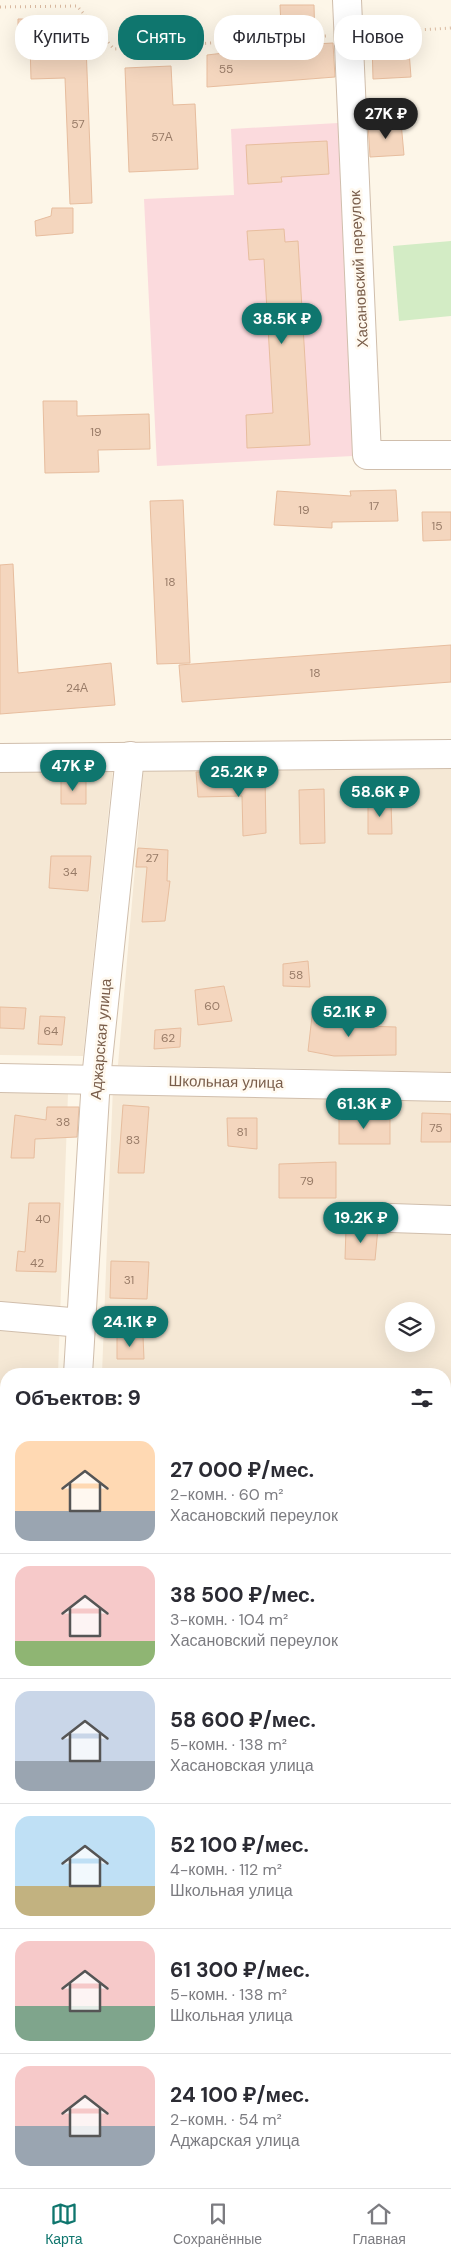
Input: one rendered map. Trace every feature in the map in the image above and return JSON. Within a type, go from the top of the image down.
[{"type":"street","name":"Хасановский переулок","points":[[347,0],[348,15]]},
{"type":"street","name":"Хасановский переулок","points":[[350,60],[367,455],[451,455]]},
{"type":"street","points":[[0,758],[451,754]]},
{"type":"street","name":"Аджарская улица","points":[[78,1368],[96,1079],[130,756]]},
{"type":"street","name":"Школьная улица","points":[[0,1078],[451,1087]]},
{"type":"street","points":[[391,1218],[451,1220]]},
{"type":"street","points":[[0,1316],[82,1322]]},
{"type":"path","points":[[0,7],[76,6],[114,49],[334,35]]},
{"type":"path","points":[[422,30],[451,28]]},
{"type":"shaded area","points":[[338,123],[353,456],[157,466],[144,199],[234,195],[231,129]]},
{"type":"shaded area","points":[[144,763],[451,764],[451,1072],[118,1065]]},
{"type":"shaded area","points":[[113,769],[83,1056],[0,1055],[0,772]]},
{"type":"shaded area","points":[[113,1086],[451,1097],[451,1368],[102,1368]]},
{"type":"shaded area","points":[[0,1092],[68,1093],[58,1368],[0,1368]]},
{"type":"green space","points":[[451,241],[451,316],[399,321],[393,246]]},
{"type":"building","points":[[280,5],[314,5],[314,15],[280,15]]},
{"type":"building","points":[[333,43],[335,77],[207,87],[207,55],[214,54],[214,60],[324,60],[324,44]]},
{"type":"building","points":[[30,60],[87,60],[92,203],[70,204],[65,78],[31,79]]},
{"type":"building","points":[[372,60],[410,60],[411,77],[373,79]]},
{"type":"building","points":[[171,66],[173,105],[195,104],[198,169],[129,172],[125,68]]},
{"type":"building","points":[[401,122],[404,155],[370,157],[368,124]]},
{"type":"building","points":[[327,141],[329,174],[281,177],[282,182],[248,184],[246,145]]},
{"type":"building","points":[[52,208],[73,208],[73,233],[36,236],[35,221],[51,216]]},
{"type":"building","points":[[284,229],[285,242],[298,241],[310,445],[247,448],[246,415],[273,413],[264,259],[249,260],[247,231]]},
{"type":"building","points":[[43,401],[77,401],[77,416],[149,414],[150,449],[98,450],[99,472],[45,473]]},
{"type":"building","points":[[396,490],[398,521],[332,522],[332,528],[274,525],[277,491],[351,496],[350,491]]},
{"type":"building","points":[[183,500],[190,663],[157,664],[150,501]]},
{"type":"building","points":[[422,512],[451,512],[451,540],[423,541]]},
{"type":"building","points":[[13,564],[18,673],[111,663],[115,705],[0,714],[0,565]]},
{"type":"building","points":[[451,645],[451,682],[182,702],[179,665]]},
{"type":"building","points":[[196,772],[215,772],[216,781],[265,776],[266,833],[243,836],[242,796],[198,797]]},
{"type":"building","points":[[61,780],[86,781],[86,804],[61,804]]},
{"type":"building","points":[[324,789],[325,843],[300,844],[299,790]]},
{"type":"building","points":[[391,801],[392,834],[368,834],[368,802]]},
{"type":"building","points":[[138,848],[168,850],[167,881],[170,881],[165,921],[142,922],[147,867],[136,867]]},
{"type":"building","points":[[51,856],[91,856],[88,891],[49,888]]},
{"type":"building","points":[[308,961],[310,987],[283,986],[283,964]]},
{"type":"building","points":[[224,986],[232,1021],[198,1025],[195,990]]},
{"type":"building","points":[[0,1007],[26,1008],[24,1029],[0,1028]]},
{"type":"building","points":[[313,1008],[335,1010],[334,1025],[396,1027],[396,1055],[334,1056],[308,1051]]},
{"type":"building","points":[[40,1016],[65,1017],[62,1045],[38,1044]]},
{"type":"building","points":[[181,1028],[180,1047],[154,1049],[155,1030]]},
{"type":"building","points":[[123,1105],[149,1107],[144,1173],[118,1173]]},
{"type":"building","points":[[47,1107],[79,1107],[77,1137],[35,1139],[34,1158],[11,1158],[15,1115],[46,1120]]},
{"type":"building","points":[[422,1113],[451,1114],[451,1142],[421,1142]]},
{"type":"building","points":[[339,1115],[390,1115],[390,1144],[339,1144]]},
{"type":"building","points":[[227,1118],[257,1118],[257,1149],[228,1146]]},
{"type":"building","points":[[336,1162],[336,1198],[279,1198],[279,1164]]},
{"type":"building","points":[[29,1203],[60,1203],[56,1272],[16,1271],[18,1251],[25,1252]]},
{"type":"building","points":[[346,1228],[378,1228],[375,1260],[345,1259]]},
{"type":"building","points":[[111,1261],[149,1262],[147,1299],[110,1298]]},
{"type":"building","points":[[143,1336],[144,1359],[117,1359],[117,1337]]}]
